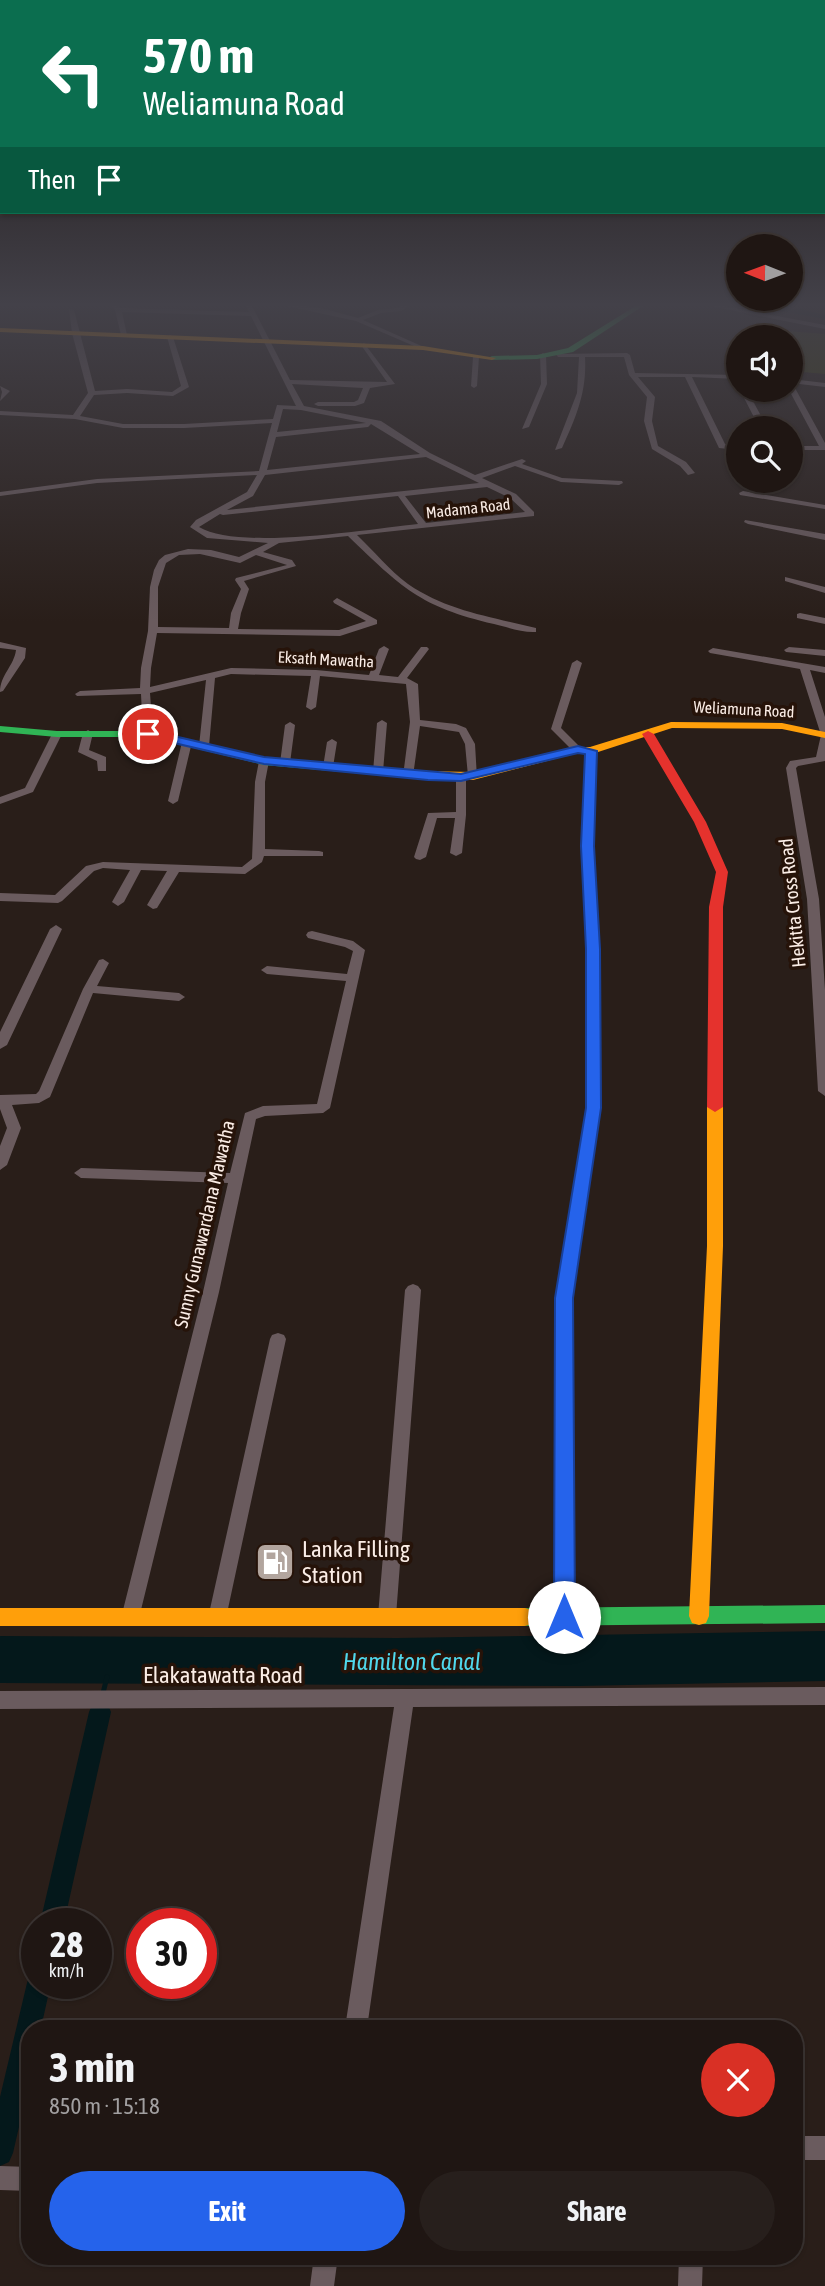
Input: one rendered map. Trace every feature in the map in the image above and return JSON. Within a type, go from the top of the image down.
[{"type":"street","points":[[75,417],[81,409]]},
{"type":"street","points":[[277,541],[207,536],[194,527],[250,494],[260,480],[279,409]]},
{"type":"street","name":"Madama Road","points":[[277,541],[531,514],[513,496],[427,455],[378,423],[313,409]]},
{"type":"street","points":[[525,427],[533,409]]},
{"type":"street","points":[[558,448],[576,409]]},
{"type":"street","points":[[650,409],[648,421],[655,447],[683,464],[691,473]]},
{"type":"street","points":[[704,409],[722,446],[726,446]]},
{"type":"street","points":[[801,409],[824,448],[803,448]]},
{"type":"street","points":[[1,414],[75,417],[123,426],[275,421]]},
{"type":"street","points":[[808,422],[825,422]]},
{"type":"street","points":[[272,435],[378,423]]},
{"type":"street","points":[[0,494],[97,481],[261,473],[427,455]]},
{"type":"street","points":[[477,477],[519,462],[561,481],[619,482]]},
{"type":"street","points":[[215,514],[490,484]]},
{"type":"street","points":[[743,493],[825,508]]},
{"type":"street","points":[[400,494],[424,526]]},
{"type":"street","points":[[748,522],[825,537]]},
{"type":"street","points":[[351,534],[404,586],[425,599],[458,613],[533,630]]},
{"type":"street","points":[[148,734],[145,681],[153,631],[154,589],[161,563],[167,557],[201,551],[224,554],[240,560],[277,541]]},
{"type":"street","points":[[233,631],[245,589],[239,580],[292,566],[289,562],[255,552]]},
{"type":"street","points":[[788,579],[825,590]]},
{"type":"street","points":[[153,631],[340,633],[374,622],[337,601]]},
{"type":"street","points":[[800,616],[825,621]]},
{"type":"street","points":[[0,645],[21,648],[20,658],[0,689]]},
{"type":"street","points":[[373,678],[384,649]]},
{"type":"street","points":[[401,680],[424,649]]},
{"type":"street","points":[[789,650],[825,653]]},
{"type":"street","points":[[713,651],[825,670]]},
{"type":"street","points":[[564,1617],[564,1298],[594,1108],[593,949],[584,750],[556,729],[577,663]]},
{"type":"street","points":[[804,666],[825,735]]},
{"type":"street","name":"Eksath Mawatha","points":[[80,694],[147,691],[231,671],[316,673],[401,680],[413,684],[415,722],[408,776]]},
{"type":"street","points":[[311,707],[316,673]]},
{"type":"street","points":[[204,746],[211,674]]},
{"type":"street","points":[[415,722],[459,728],[466,731],[470,738],[456,853]]},
{"type":"street","name":"Weliamuna Road","points":[[0,729],[57,734],[148,734],[264,761],[408,776],[467,777],[648,734],[671,725],[714,722],[782,726],[825,735]]},
{"type":"street","points":[[378,772],[382,723]]},
{"type":"street","points":[[285,763],[290,725]]},
{"type":"street","points":[[88,733],[83,752],[102,759],[102,769]]},
{"type":"street","points":[[0,801],[29,790],[57,734]]},
{"type":"street","points":[[648,734],[700,822],[722,872],[716,907],[715,1246],[699,1616]]},
{"type":"street","name":"Hekitta Cross Road","points":[[825,735],[821,759],[794,763],[791,768],[813,899],[825,1091]]},
{"type":"street","points":[[173,801],[187,742]]},
{"type":"street","points":[[328,767],[332,742]]},
{"type":"street","points":[[0,897],[58,899],[90,868],[103,865],[245,871],[258,860],[260,782],[264,761]]},
{"type":"street","points":[[420,857],[432,815],[461,815]]},
{"type":"street","points":[[259,852],[318,854]]},
{"type":"street","points":[[118,902],[138,866]]},
{"type":"street","points":[[153,905],[175,868]]},
{"type":"street","points":[[0,1045],[56,929]]},
{"type":"street","name":"Sunny Gunawardana Mawatha","points":[[130,1618],[211,1292],[250,1116],[263,1111],[323,1108],[359,950],[349,944],[312,935]]},
{"type":"street","points":[[0,1164],[14,1128],[2,1100],[39,1098],[45,1094],[89,989],[103,963]]},
{"type":"street","points":[[267,970],[352,978]]},
{"type":"street","points":[[89,989],[179,997]]},
{"type":"street","points":[[81,1173],[236,1178]]},
{"type":"street","points":[[387,1616],[413,1290]]},
{"type":"street","points":[[217,1618],[278,1339]]},
{"type":"street","points":[[0,1617],[825,1614]]},
{"type":"street","name":"Elakatawatta Road","points":[[0,1700],[825,1696]]},
{"type":"street","points":[[357,2020],[405,1698]]},
{"type":"street","points":[[803,2148],[825,2148]]},
{"type":"street","points":[[322,2286],[325,2265]]},
{"type":"street","points":[[690,2286],[691,2265]]},
{"type":"water","name":"Hamilton Canal","points":[[825,1631],[825,1681],[578,1686],[0,1683],[0,1636],[397,1638]]},
{"type":"waterway","points":[[103,1693],[107,1677]]},
{"type":"waterway","points":[[55,1908],[100,1712]]},
{"type":"waterway","points":[[31,2020],[35,1999]]},
{"type":"waterway","points":[[0,2153],[21,2061]]},
{"type":"traffic: fast","points":[[0,729],[57,734],[148,734],[264,761],[421,775]]},
{"type":"traffic: fast","points":[[525,1617],[825,1614]]},
{"type":"traffic: slow","points":[[421,775],[473,776],[578,750],[591,751],[671,725],[782,726],[825,735]]},
{"type":"traffic: slow","points":[[699,1616],[715,1246],[715,1107]]},
{"type":"traffic: slow","points":[[0,1617],[525,1617]]},
{"type":"traffic: jam","points":[[648,734],[700,822],[722,872],[716,907],[715,1107]]},
{"type":"place","name":"Lanka Filling Station","points":[[275,1562]]},
{"type":"route","points":[[148,734],[264,761],[408,776],[461,778],[578,750],[591,751],[587,846],[593,949],[594,1108],[564,1298],[564,1617]]}]
